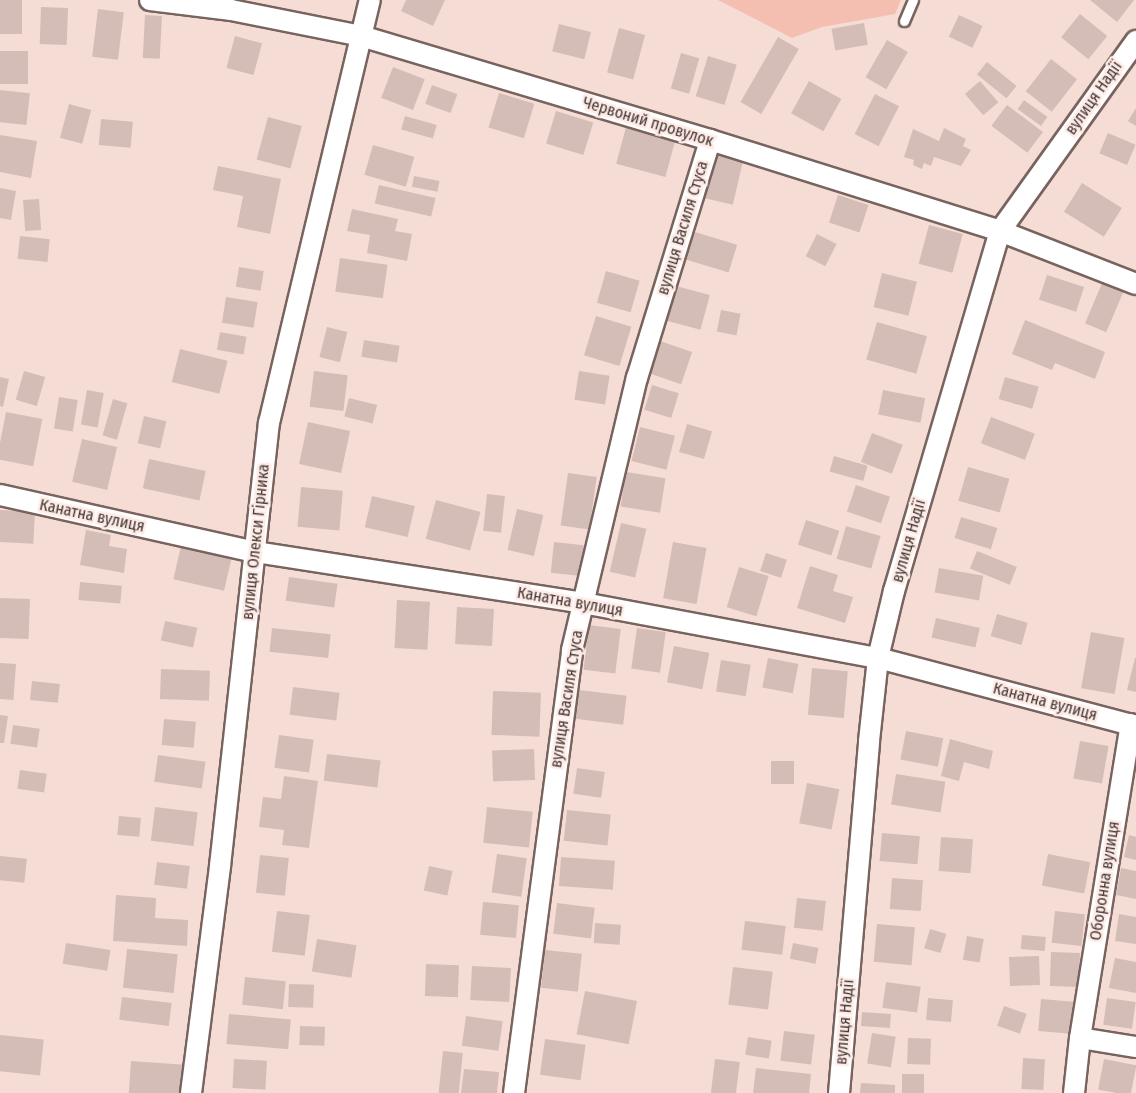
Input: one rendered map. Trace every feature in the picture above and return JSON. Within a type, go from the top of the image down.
[{"type":"street","name":"Червоний провулок","points":[[150,0],[231,10],[361,36],[710,140],[1000,231],[1136,284]]},
{"type":"street","name":"вулиця Олекси Гірника","points":[[191,1093],[220,866],[269,423],[370,0]]},
{"type":"street","name":"вулиця Надії","points":[[839,1093],[878,658],[897,579],[1000,231],[1136,40]]},
{"type":"street","name":"вулиця Василя Стуса","points":[[514,1093],[572,650],[637,378],[710,140]]},
{"type":"street","name":"Канатна вулиця","points":[[0,495],[255,552],[583,603],[878,658],[1133,725]]},
{"type":"street","name":"Оборонна вулиця","points":[[1074,1093],[1080,1038],[1133,725]]},
{"type":"street","points":[[1080,1038],[1136,1047]]},
{"type":"lane","points":[[904,21],[913,0]]},
{"type":"shaded area","points":[[718,0],[901,0],[895,14],[822,27],[792,38]]},
{"type":"building","points":[[0,0],[22,0],[22,34],[0,34]]},
{"type":"building","points":[[406,0],[445,0],[433,26],[401,11]]},
{"type":"building","points":[[1090,0],[1134,0],[1117,22]]},
{"type":"building","points":[[41,7],[68,8],[67,45],[40,44]]},
{"type":"building","points":[[98,9],[124,12],[118,60],[92,57]]},
{"type":"building","points":[[1080,14],[1107,36],[1088,59],[1061,37]]},
{"type":"building","points":[[145,15],[162,16],[160,59],[143,58]]},
{"type":"building","points":[[959,15],[983,26],[972,48],[949,37]]},
{"type":"building","points":[[864,23],[868,45],[835,50],[832,29]]},
{"type":"building","points":[[559,24],[591,32],[584,59],[552,51]]},
{"type":"building","points":[[619,28],[645,35],[633,79],[607,72]]},
{"type":"building","points":[[235,36],[262,43],[254,75],[226,68]]},
{"type":"building","points":[[778,37],[799,49],[761,114],[740,102]]},
{"type":"building","points":[[887,40],[908,52],[886,89],[866,77]]},
{"type":"building","points":[[0,51],[28,51],[28,84],[0,84]]},
{"type":"building","points":[[681,53],[699,58],[689,94],[671,89]]},
{"type":"building","points":[[708,56],[737,65],[724,105],[696,96]]},
{"type":"building","points":[[1051,59],[1077,79],[1052,112],[1026,91]]},
{"type":"building","points":[[987,62],[1017,86],[1006,98],[977,74]]},
{"type":"building","points":[[393,67],[425,79],[413,110],[381,98]]},
{"type":"building","points":[[809,81],[841,99],[823,131],[791,113]]},
{"type":"building","points":[[980,81],[998,102],[983,115],[965,94]]},
{"type":"building","points":[[432,85],[457,94],[451,113],[425,104]]},
{"type":"building","points":[[0,90],[30,93],[26,125],[0,122]]},
{"type":"building","points":[[499,93],[534,104],[524,138],[488,127]]},
{"type":"building","points":[[875,94],[899,106],[879,146],[855,134]]},
{"type":"building","points":[[1024,100],[1047,117],[1041,126],[1018,109]]},
{"type":"building","points":[[69,104],[91,110],[82,144],[60,138]]},
{"type":"building","points":[[1007,105],[1043,132],[1027,153],[991,126]]},
{"type":"building","points":[[1136,108],[1136,126],[1128,121]]},
{"type":"building","points":[[556,111],[593,122],[583,155],[546,144]]},
{"type":"building","points":[[405,116],[437,125],[433,139],[401,129]]},
{"type":"building","points":[[268,117],[302,126],[290,169],[257,160]]},
{"type":"building","points":[[101,119],[133,122],[131,148],[99,145]]},
{"type":"building","points":[[626,127],[675,140],[665,177],[616,164]]},
{"type":"building","points":[[944,128],[966,139],[963,146],[971,150],[961,166],[934,157],[931,166],[924,163],[922,169],[913,165],[914,160],[904,157],[913,129],[939,141]]},
{"type":"building","points":[[1108,133],[1136,145],[1127,165],[1099,153]]},
{"type":"building","points":[[0,135],[37,141],[31,178],[0,172]]},
{"type":"building","points":[[373,145],[414,157],[406,187],[364,175]]},
{"type":"building","points":[[713,153],[743,160],[733,205],[703,198]]},
{"type":"building","points":[[218,166],[281,179],[270,234],[237,227],[243,196],[213,190]]},
{"type":"building","points":[[414,176],[440,181],[437,192],[412,187]]},
{"type":"building","points":[[1082,183],[1122,208],[1104,237],[1064,212]]},
{"type":"building","points":[[379,185],[436,198],[431,217],[375,204]]},
{"type":"building","points":[[0,188],[16,191],[11,220],[0,218]]},
{"type":"building","points":[[838,195],[868,205],[859,232],[829,223]]},
{"type":"building","points":[[39,199],[41,230],[25,231],[23,200]]},
{"type":"building","points":[[352,209],[398,219],[395,231],[412,234],[407,261],[367,253],[370,235],[347,231]]},
{"type":"building","points":[[929,225],[963,234],[952,273],[919,264]]},
{"type":"building","points":[[695,232],[737,245],[729,273],[687,260]]},
{"type":"building","points":[[817,234],[837,244],[825,266],[806,256]]},
{"type":"building","points":[[20,236],[50,239],[47,262],[18,259]]},
{"type":"building","points":[[340,258],[388,265],[383,298],[335,292]]},
{"type":"building","points":[[239,267],[264,271],[261,291],[236,287]]},
{"type":"building","points":[[606,271],[640,281],[631,312],[597,303]]},
{"type":"building","points":[[882,273],[917,282],[908,316],[874,307]]},
{"type":"building","points":[[1047,275],[1084,287],[1076,312],[1039,300]]},
{"type":"building","points":[[1103,281],[1124,290],[1106,332],[1085,323]]},
{"type":"building","points":[[676,286],[710,295],[700,330],[667,321]]},
{"type":"building","points":[[226,297],[258,302],[254,328],[222,323]]},
{"type":"building","points":[[721,310],[741,314],[736,335],[717,332]]},
{"type":"building","points":[[596,316],[631,327],[619,366],[584,355]]},
{"type":"building","points":[[1025,320],[1105,352],[1095,379],[1055,363],[1052,370],[1012,354]]},
{"type":"building","points":[[877,322],[927,336],[916,374],[866,359]]},
{"type":"building","points":[[327,327],[347,332],[340,362],[320,357]]},
{"type":"building","points":[[220,332],[247,337],[243,354],[217,350]]},
{"type":"building","points":[[364,340],[400,346],[397,362],[361,357]]},
{"type":"building","points":[[660,341],[692,352],[681,384],[649,373]]},
{"type":"building","points":[[180,349],[228,361],[219,394],[172,382]]},
{"type":"building","points":[[24,371],[45,377],[37,406],[16,400]]},
{"type":"building","points":[[314,371],[348,375],[343,411],[310,407]]},
{"type":"building","points":[[579,371],[610,376],[605,404],[574,400]]},
{"type":"building","points":[[0,377],[9,379],[3,407],[0,406]]},
{"type":"building","points":[[1005,377],[1039,387],[1032,409],[999,399]]},
{"type":"building","points":[[652,385],[679,393],[671,418],[644,410]]},
{"type":"building","points":[[87,390],[104,393],[98,427],[81,424]]},
{"type":"building","points":[[883,390],[925,398],[920,423],[878,415]]},
{"type":"building","points":[[59,397],[78,400],[73,432],[54,429]]},
{"type":"building","points":[[349,398],[377,405],[373,423],[344,416]]},
{"type":"building","points":[[113,399],[127,403],[117,440],[103,436]]},
{"type":"building","points":[[6,412],[42,419],[33,466],[0,460],[0,443]]},
{"type":"building","points":[[144,416],[166,421],[160,448],[138,443]]},
{"type":"building","points":[[991,417],[1035,434],[1025,460],[981,443]]},
{"type":"building","points":[[308,422],[350,431],[341,473],[299,464]]},
{"type":"building","points":[[687,424],[712,431],[704,459],[679,452]]},
{"type":"building","points":[[640,427],[675,436],[666,470],[632,461]]},
{"type":"building","points":[[872,433],[903,445],[892,474],[861,462]]},
{"type":"building","points":[[82,439],[117,447],[107,490],[72,482]]},
{"type":"building","points":[[834,456],[868,466],[863,481],[830,471]]},
{"type":"building","points":[[149,459],[206,471],[199,500],[143,488]]},
{"type":"building","points":[[968,467],[1009,479],[1000,512],[958,501]]},
{"type":"building","points":[[626,472],[666,478],[660,513],[621,507]]},
{"type":"building","points":[[568,473],[597,477],[589,530],[561,525]]},
{"type":"building","points":[[856,485],[890,497],[881,523],[847,511]]},
{"type":"building","points":[[301,487],[343,491],[339,531],[298,527]]},
{"type":"building","points":[[487,494],[505,496],[501,533],[483,531]]},
{"type":"building","points":[[372,496],[415,506],[408,537],[365,527]]},
{"type":"building","points":[[436,500],[480,512],[470,551],[426,539]]},
{"type":"building","points":[[517,509],[543,515],[534,556],[508,550]]},
{"type":"building","points":[[0,510],[35,512],[33,544],[0,542]]},
{"type":"building","points":[[961,517],[997,528],[991,549],[955,538]]},
{"type":"building","points":[[806,520],[839,531],[831,556],[798,545]]},
{"type":"building","points":[[621,523],[646,529],[635,578],[610,572]]},
{"type":"building","points":[[846,526],[881,536],[871,569],[837,559]]},
{"type":"building","points":[[86,530],[111,535],[109,546],[127,549],[124,573],[80,565]]},
{"type":"building","points":[[554,542],[584,545],[581,576],[551,573]]},
{"type":"building","points":[[673,542],[706,548],[697,604],[663,598]]},
{"type":"building","points":[[181,546],[232,558],[224,591],[173,579]]},
{"type":"building","points":[[977,551],[1017,567],[1010,585],[970,569]]},
{"type":"building","points":[[766,553],[787,560],[781,578],[760,571]]},
{"type":"building","points":[[810,566],[838,575],[833,591],[853,597],[845,623],[797,608]]},
{"type":"building","points":[[739,567],[769,576],[756,616],[727,607]]},
{"type":"building","points":[[939,568],[983,576],[979,600],[935,593]]},
{"type":"building","points":[[289,577],[338,584],[334,608],[286,601]]},
{"type":"building","points":[[80,582],[122,586],[120,604],[78,600]]},
{"type":"building","points":[[0,598],[30,599],[29,639],[0,638]]},
{"type":"building","points":[[397,600],[430,602],[427,650],[394,648]]},
{"type":"building","points":[[457,607],[494,609],[492,646],[455,644]]},
{"type":"building","points":[[997,614],[1028,623],[1021,645],[991,636]]},
{"type":"building","points":[[936,618],[980,628],[975,648],[932,637]]},
{"type":"building","points":[[165,621],[197,628],[193,647],[161,641]]},
{"type":"building","points":[[589,625],[621,629],[615,674],[584,670]]},
{"type":"building","points":[[272,628],[331,634],[328,658],[269,652]]},
{"type":"building","points":[[637,628],[666,632],[660,673],[631,669]]},
{"type":"building","points":[[1091,632],[1124,638],[1115,694],[1081,688]]},
{"type":"building","points":[[674,646],[709,653],[702,689],[667,682]]},
{"type":"building","points":[[768,658],[798,664],[793,693],[762,687]]},
{"type":"building","points":[[1136,658],[1136,692],[1127,690]]},
{"type":"building","points":[[721,660],[751,665],[746,696],[716,692]]},
{"type":"building","points":[[0,663],[16,664],[13,700],[0,699]]},
{"type":"building","points":[[812,668],[848,671],[844,718],[808,715]]},
{"type":"building","points":[[161,669],[210,671],[209,701],[160,699]]},
{"type":"building","points":[[32,681],[60,684],[58,703],[30,700]]},
{"type":"building","points":[[293,687],[340,693],[336,721],[290,715]]},
{"type":"building","points":[[579,690],[627,696],[623,725],[575,719]]},
{"type":"building","points":[[493,691],[541,693],[539,737],[491,735]]},
{"type":"building","points":[[0,715],[8,716],[4,743],[0,743]]},
{"type":"building","points":[[164,719],[196,722],[194,748],[162,745]]},
{"type":"building","points":[[13,725],[40,729],[37,748],[10,744]]},
{"type":"building","points":[[906,731],[943,738],[938,767],[900,759]]},
{"type":"building","points":[[279,735],[314,740],[309,773],[274,768]]},
{"type":"building","points":[[950,739],[993,751],[989,769],[964,762],[959,781],[941,776]]},
{"type":"building","points":[[1080,741],[1109,746],[1102,783],[1073,778]]},
{"type":"building","points":[[534,749],[535,780],[493,781],[492,750]]},
{"type":"building","points":[[327,754],[381,761],[377,787],[324,781]]},
{"type":"building","points":[[158,755],[206,762],[202,788],[154,782]]},
{"type":"building","points":[[771,761],[794,761],[794,784],[771,784]]},
{"type":"building","points":[[577,768],[605,772],[601,798],[573,794]]},
{"type":"building","points":[[20,770],[47,774],[44,793],[17,789]]},
{"type":"building","points":[[896,774],[945,782],[941,812],[891,805]]},
{"type":"building","points":[[284,776],[318,781],[309,848],[282,845],[284,830],[259,827],[263,797],[281,799]]},
{"type":"building","points":[[807,783],[839,789],[832,830],[799,823]]},
{"type":"building","points":[[155,807],[198,812],[194,846],[151,841]]},
{"type":"building","points":[[487,807],[533,812],[529,848],[483,843]]},
{"type":"building","points":[[567,810],[611,815],[608,845],[564,841]]},
{"type":"building","points":[[119,816],[141,818],[139,837],[117,835]]},
{"type":"building","points":[[882,833],[920,836],[917,864],[880,861]]},
{"type":"building","points":[[1129,835],[1136,837],[1136,860],[1124,857]]},
{"type":"building","points":[[941,837],[973,839],[971,873],[939,871]]},
{"type":"building","points":[[497,854],[527,858],[521,897],[492,893]]},
{"type":"building","points":[[1048,854],[1090,862],[1084,894],[1042,885]]},
{"type":"building","points":[[260,855],[289,858],[285,896],[256,893]]},
{"type":"building","points":[[0,856],[27,859],[24,883],[0,880]]},
{"type":"building","points":[[561,857],[615,861],[613,890],[559,886]]},
{"type":"building","points":[[157,862],[190,866],[187,889],[154,885]]},
{"type":"building","points":[[429,866],[452,871],[447,895],[424,890]]},
{"type":"building","points":[[1121,868],[1136,871],[1136,899],[1116,895]]},
{"type":"building","points":[[892,878],[923,880],[921,911],[890,909]]},
{"type":"building","points":[[116,895],[156,898],[155,918],[188,920],[187,946],[113,941]]},
{"type":"building","points":[[797,898],[826,901],[823,931],[794,928]]},
{"type":"building","points":[[483,902],[519,905],[516,938],[480,935]]},
{"type":"building","points":[[557,903],[595,908],[591,938],[553,934]]},
{"type":"building","points":[[277,911],[310,915],[305,956],[272,952]]},
{"type":"building","points":[[1055,911],[1085,914],[1081,946],[1052,943]]},
{"type":"building","points":[[1119,914],[1136,917],[1136,944],[1115,941]]},
{"type":"building","points":[[745,921],[786,926],[782,955],[741,950]]},
{"type":"building","points":[[595,923],[621,925],[620,945],[594,943]]},
{"type":"building","points":[[877,924],[915,927],[912,965],[874,962]]},
{"type":"building","points":[[930,929],[946,934],[940,953],[924,948]]},
{"type":"building","points":[[1022,935],[1046,937],[1045,951],[1021,949]]},
{"type":"building","points":[[967,936],[984,939],[980,963],[963,960]]},
{"type":"building","points":[[317,939],[357,945],[351,978],[312,972]]},
{"type":"building","points":[[66,943],[110,950],[107,971],[63,964]]},
{"type":"building","points":[[793,943],[819,948],[815,964],[790,959]]},
{"type":"building","points":[[127,949],[178,954],[174,993],[123,988]]},
{"type":"building","points":[[545,950],[582,954],[578,992],[541,988]]},
{"type":"building","points":[[1051,952],[1080,953],[1079,987],[1050,986]]},
{"type":"building","points":[[1039,956],[1040,985],[1010,986],[1009,957]]},
{"type":"building","points":[[1115,958],[1136,962],[1136,993],[1109,988]]},
{"type":"building","points":[[426,964],[459,965],[458,997],[425,996]]},
{"type":"building","points":[[472,966],[511,968],[509,1002],[470,1000]]},
{"type":"building","points":[[733,967],[773,972],[768,1010],[728,1005]]},
{"type":"building","points":[[245,977],[286,981],[283,1009],[242,1005]]},
{"type":"building","points":[[886,982],[921,987],[917,1013],[882,1008]]},
{"type":"building","points":[[289,984],[314,985],[313,1008],[288,1007]]},
{"type":"building","points":[[585,991],[637,1001],[629,1044],[577,1034]]},
{"type":"building","points":[[122,997],[172,1003],[169,1026],[119,1020]]},
{"type":"building","points":[[928,998],[953,1000],[951,1022],[926,1020]]},
{"type":"building","points":[[1107,998],[1136,1002],[1132,1029],[1103,1025]]},
{"type":"building","points":[[1041,999],[1076,1002],[1073,1034],[1038,1031]]},
{"type":"building","points":[[1004,1006],[1027,1014],[1020,1034],[997,1026]]},
{"type":"building","points":[[862,1012],[891,1014],[890,1028],[861,1026]]},
{"type":"building","points":[[229,1014],[291,1019],[288,1049],[226,1044]]},
{"type":"building","points":[[466,1016],[503,1021],[498,1051],[462,1046]]},
{"type":"building","points":[[300,1026],[325,1027],[324,1046],[299,1045]]},
{"type":"building","points":[[784,1031],[815,1035],[811,1065],[780,1061]]},
{"type":"building","points":[[872,1033],[896,1037],[891,1067],[867,1064]]},
{"type":"building","points":[[0,1035],[44,1040],[40,1075],[0,1071]]},
{"type":"building","points":[[748,1037],[772,1041],[769,1059],[745,1055]]},
{"type":"building","points":[[908,1038],[931,1039],[930,1065],[907,1064]]},
{"type":"building","points":[[545,1039],[586,1045],[581,1080],[540,1075]]},
{"type":"building","points":[[443,1051],[463,1053],[459,1093],[439,1093]]},
{"type":"building","points":[[1023,1058],[1045,1059],[1043,1090],[1021,1089]]},
{"type":"building","points":[[234,1059],[267,1061],[265,1090],[232,1088]]},
{"type":"building","points":[[715,1059],[740,1062],[736,1093],[711,1093]]},
{"type":"building","points":[[1104,1059],[1136,1065],[1131,1093],[1098,1089]]},
{"type":"building","points":[[131,1061],[184,1065],[182,1093],[129,1093]]},
{"type":"building","points":[[756,1068],[811,1074],[809,1093],[753,1093]]},
{"type":"building","points":[[464,1069],[499,1072],[497,1093],[461,1093]]},
{"type":"building","points":[[902,1074],[924,1074],[924,1093],[902,1093]]},
{"type":"building","points":[[861,1083],[895,1085],[895,1093],[860,1093]]}]
